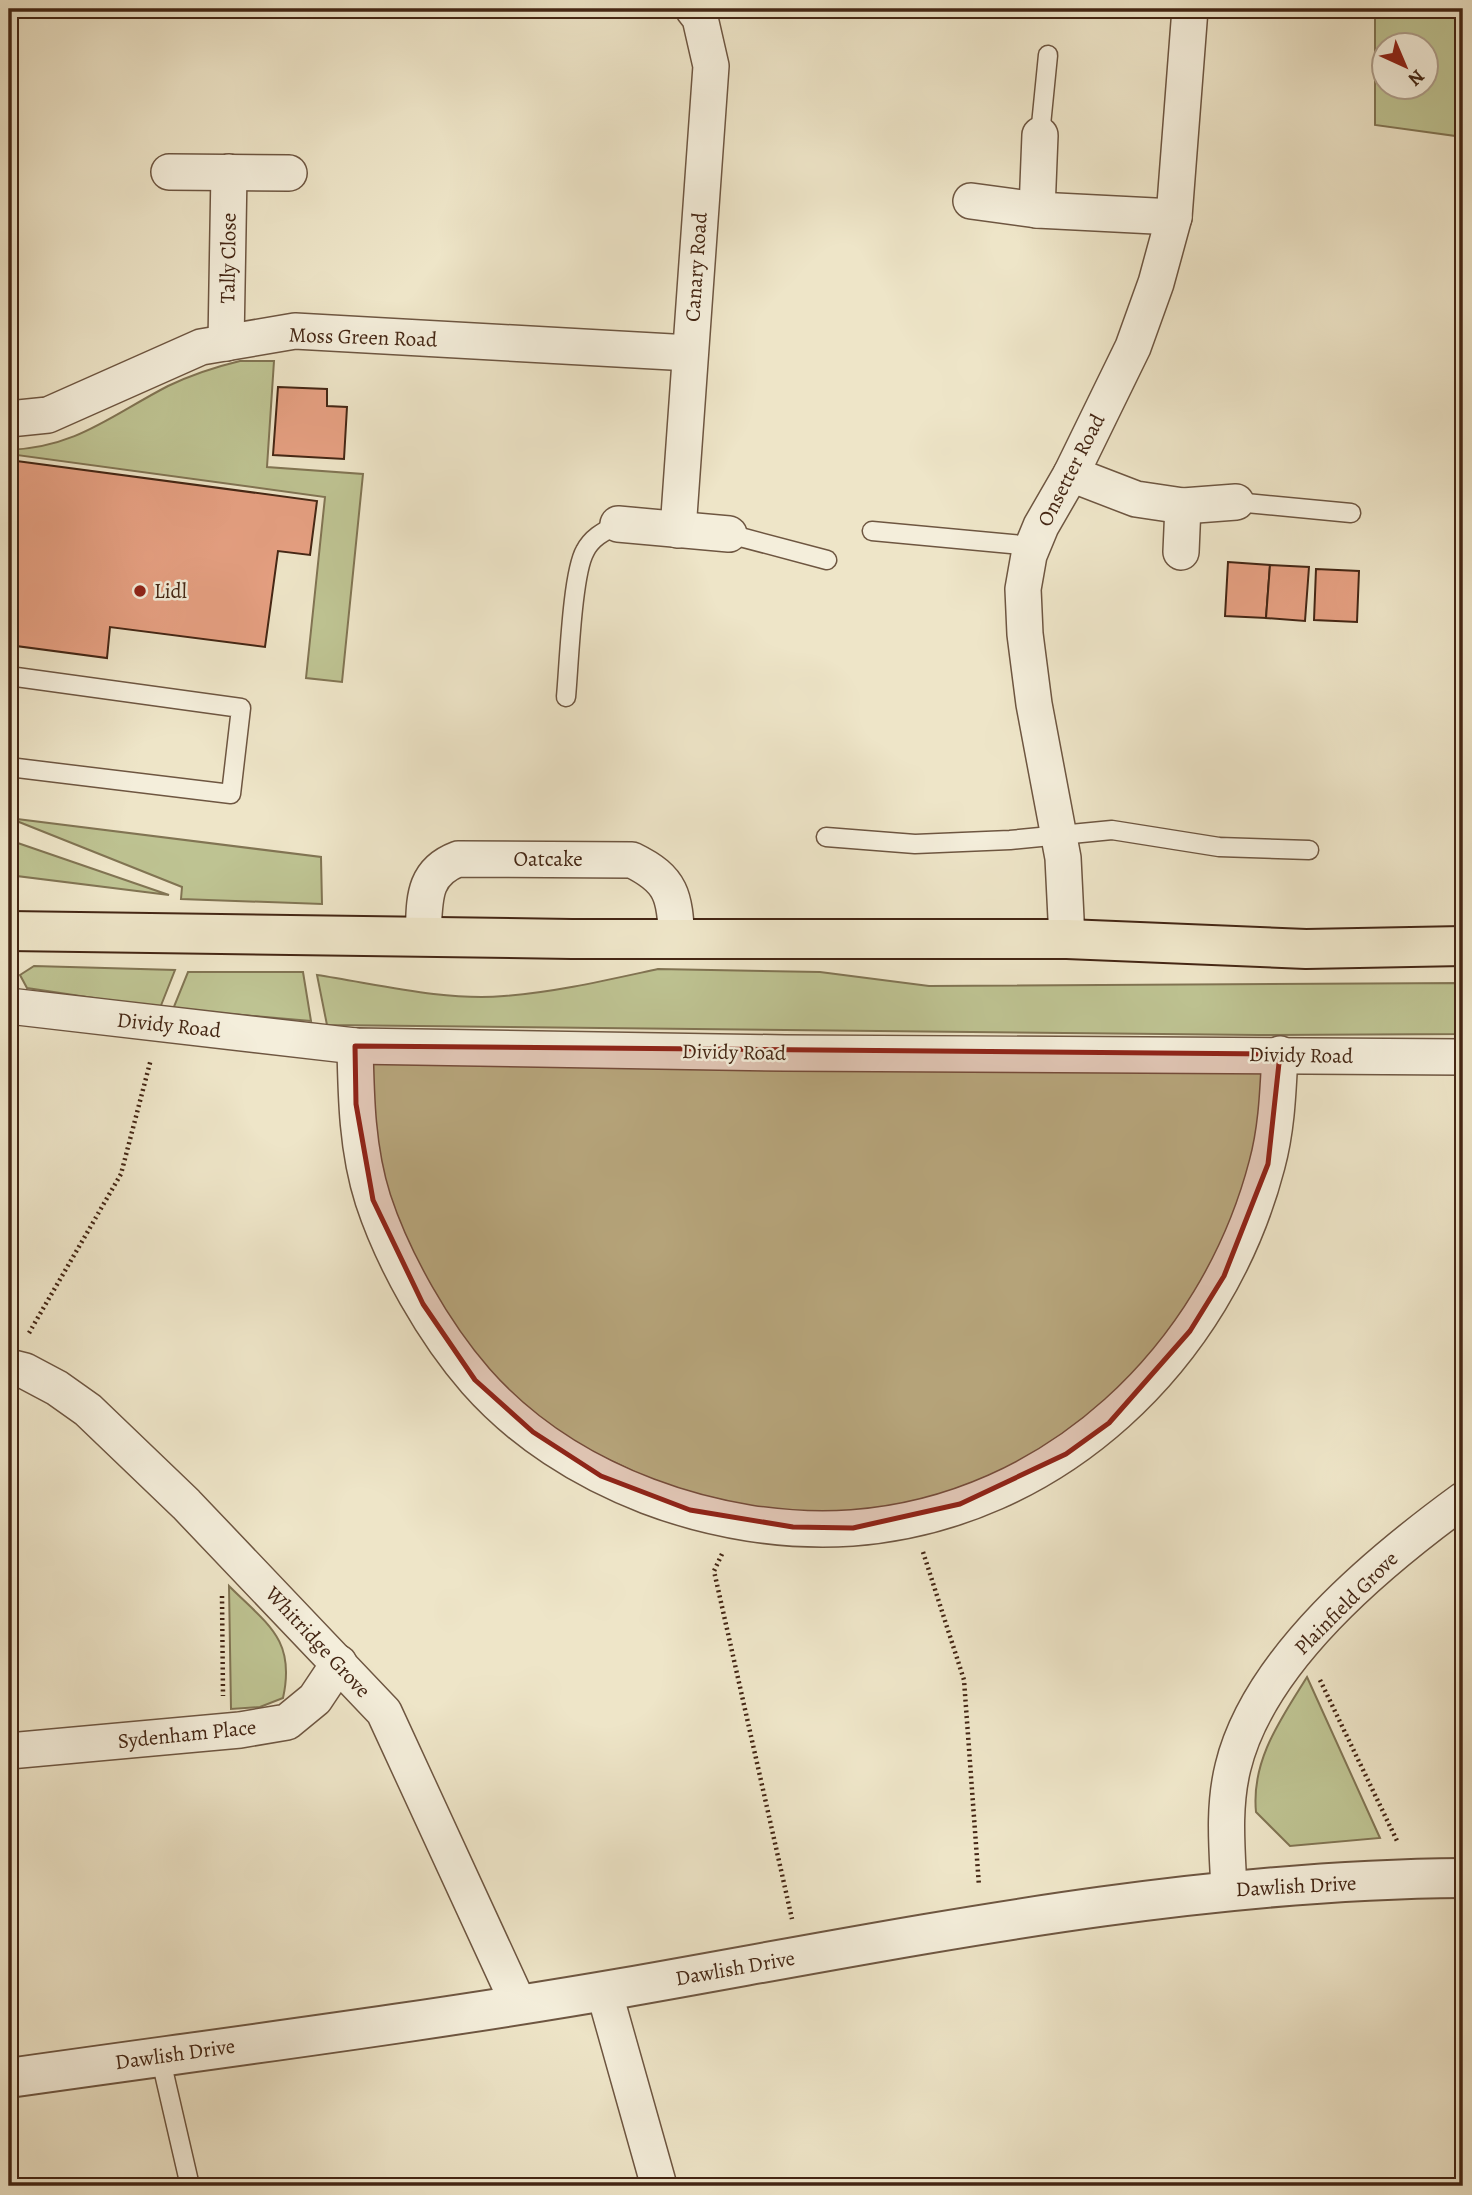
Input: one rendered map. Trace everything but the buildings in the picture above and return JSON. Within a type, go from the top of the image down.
[{"type":"main road","points":[[9,931],[677,939],[1067,939],[1306,949],[1463,946]]},
{"type":"street","name":"Canary Road","points":[[678,530],[711,66],[701,18],[693,9]]},
{"type":"street","name":"Onsetter Road","points":[[1067,939],[1059,835],[1034,704],[1024,634],[1023,589],[1033,546],[1041,526],[1071,474],[1133,347],[1156,283],[1174,217],[1190,9]]},
{"type":"street","points":[[1037,210],[1040,135]]},
{"type":"street","points":[[169,172],[289,173]]},
{"type":"street","name":"Tally Close","points":[[226,343],[229,172]]},
{"type":"street","points":[[971,201],[1037,210],[1174,217]]},
{"type":"street","name":"Moss Green Road","points":[[9,419],[48,415],[201,347],[295,331],[690,353]]},
{"type":"street","points":[[1071,474],[1136,499],[1183,506],[1236,502]]},
{"type":"street","points":[[1181,552],[1183,506]]},
{"type":"street","points":[[618,524],[729,534]]},
{"type":"street","name":"Oatcake","points":[[423,937],[425,904],[430,881],[440,865],[458,859],[632,860],[652,870],[668,884],[675,906],[677,939]]},
{"type":"street","name":"Dividy Road","points":[[9,1006],[355,1046],[785,1053],[1463,1057]]},
{"type":"street","points":[[355,1046],[356,1104],[373,1200],[396,1256],[423,1304],[475,1380],[533,1432],[601,1476],[643,1494],[737,1521],[793,1527],[853,1528],[912,1517],[960,1504],[1004,1487],[1066,1454],[1109,1423],[1150,1383],[1190,1331],[1224,1276],[1254,1207],[1268,1164],[1277,1112],[1280,1054]]},
{"type":"street","name":"Whitridge Grove","points":[[9,1367],[57,1388],[88,1410],[222,1541],[384,1712],[519,2005]]},
{"type":"street","name":"Plainfield Grove","points":[[1229,1889],[1225,1816],[1233,1766],[1249,1725],[1273,1681],[1302,1642],[1395,1553],[1459,1511]]},
{"type":"street","name":"Sydenham Place","points":[[9,1751],[223,1731],[287,1722],[315,1699],[339,1663]]},
{"type":"street","name":"Dawlish Drive","points":[[9,2077],[519,2005],[982,1925],[1229,1889],[1463,1878]]},
{"type":"street","points":[[604,1991],[659,2186]]},
{"type":"lane","points":[[1040,135],[1048,55]]},
{"type":"lane","points":[[1236,502],[1351,513]]},
{"type":"lane","points":[[566,697],[578,578],[584,552],[598,535],[618,524]]},
{"type":"lane","points":[[872,531],[1033,546]]},
{"type":"lane","points":[[729,534],[827,560]]},
{"type":"lane","points":[[9,676],[241,708],[231,794],[9,767]]},
{"type":"lane","points":[[826,837],[915,844],[1112,830],[1219,847],[1309,850]]},
{"type":"lane","points":[[160,2056],[190,2186]]},
{"type":"path","points":[[9,1367],[121,1174],[160,1024]]},
{"type":"path","points":[[912,1517],[964,1680],[982,1925]]},
{"type":"path","points":[[737,1521],[714,1571],[801,1957]]},
{"type":"path","points":[[222,1541],[223,1731]]},
{"type":"path","points":[[1302,1642],[1415,1879]]},
{"type":"highlighted area","points":[[355,1046],[1280,1054],[1268,1164],[1224,1276],[1190,1331],[1109,1423],[1066,1454],[960,1504],[853,1528],[793,1527],[690,1510],[601,1476],[533,1432],[475,1380],[423,1304],[373,1200],[356,1104]]},
{"type":"green space","points":[[1375,9],[1463,9],[1463,137],[1375,125],[1375,102],[1440,102],[1440,32],[1375,32]]},
{"type":"green space","points":[[240,361],[274,361],[267,467],[363,474],[342,682],[306,678],[325,497],[9,454],[9,450],[33,448],[74,436],[177,382]]},
{"type":"green space","points":[[9,818],[321,857],[322,904],[181,899],[182,887]]},
{"type":"green space","points":[[9,840],[169,895],[9,875]]},
{"type":"green space","points":[[34,966],[175,970],[160,1008],[27,988],[20,975]]},
{"type":"green space","points":[[658,969],[820,972],[929,986],[1463,983],[1463,1034],[1259,1035],[327,1025],[317,975],[434,994],[481,997],[562,989]]},
{"type":"green space","points":[[188,972],[303,972],[311,1021],[173,1009]]},
{"type":"green space","points":[[355,1046],[1280,1054],[1254,1207],[1109,1423],[912,1517],[737,1521],[505,1410],[396,1256]]},
{"type":"green space","points":[[229,1586],[266,1623],[282,1647],[286,1678],[283,1698],[260,1707],[231,1709]]},
{"type":"green space","points":[[1307,1677],[1380,1838],[1290,1846],[1256,1812],[1258,1775],[1263,1758],[1278,1724]]},
{"type":"place","name":"Lidl","points":[[140,591]]}]
